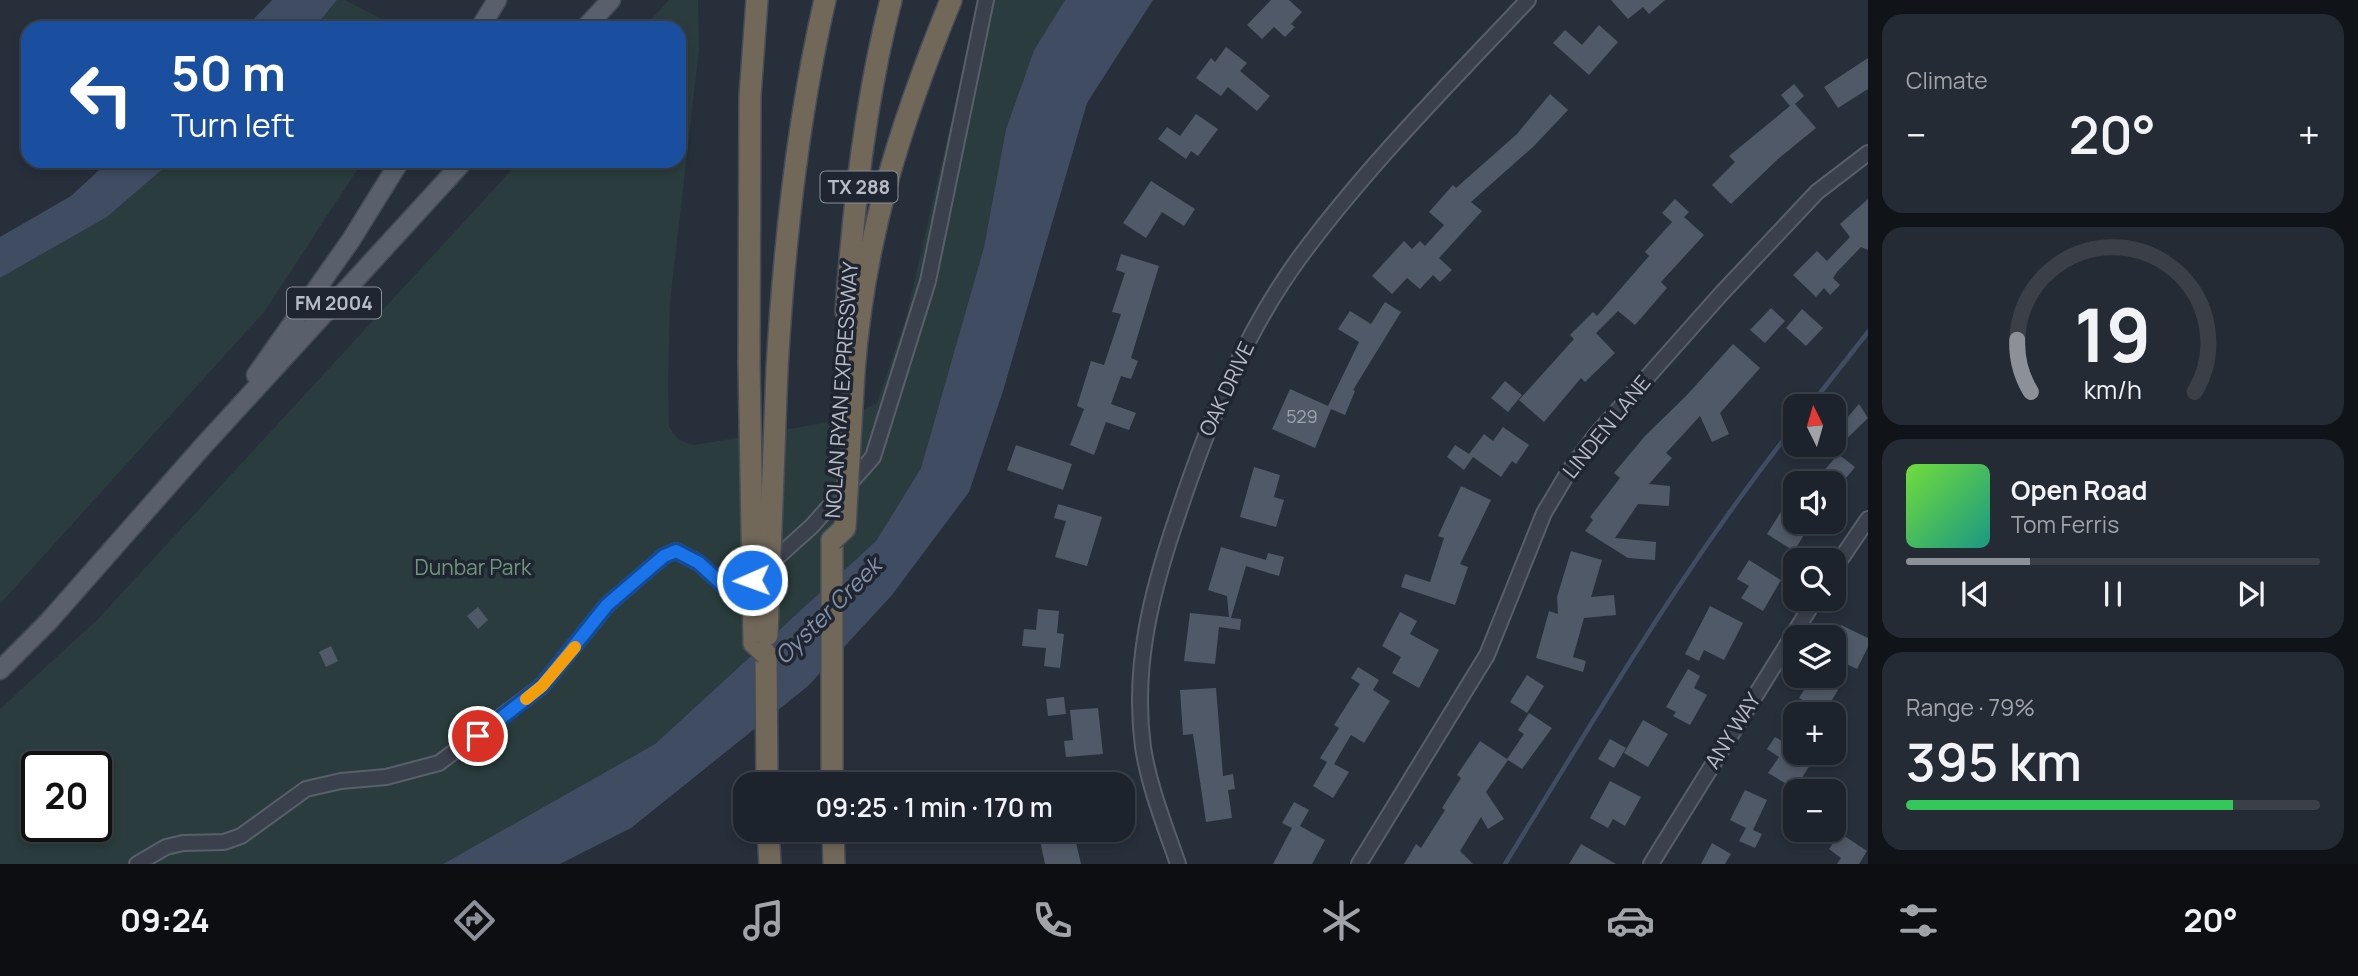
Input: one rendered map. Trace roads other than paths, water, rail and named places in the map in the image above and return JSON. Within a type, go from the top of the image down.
[{"type":"highway","points":[[757,0],[750,96],[749,363],[754,643],[766,654]]},
{"type":"highway","name":"TX 288","points":[[767,772],[766,654],[782,271],[796,160],[825,0]]},
{"type":"highway","name":"NOLAN RYAN EXPRESSWAY","points":[[832,772],[832,540],[845,528],[850,253],[870,104],[891,0]]},
{"type":"highway","points":[[848,374],[877,213],[919,79],[951,0]]},
{"type":"highway","points":[[769,842],[770,864]]},
{"type":"highway","points":[[833,842],[834,864]]},
{"type":"main road","points":[[484,21],[497,0]]},
{"type":"main road","points":[[592,21],[611,0]]},
{"type":"main road","name":"FM 2004","points":[[204,445],[330,272],[396,168]]},
{"type":"main road","name":"FM 2004","points":[[0,670],[109,555],[204,445],[458,168]]},
{"type":"street","points":[[137,864],[166,847],[183,843],[224,842],[241,836],[306,789],[341,781],[386,778],[439,762],[542,686],[607,605],[664,556],[676,551],[688,557],[699,563],[724,586],[752,580],[812,526],[873,457],[928,281],[986,0]]},
{"type":"street","name":"OAK DRIVE","points":[[1178,864],[1149,776],[1143,748],[1141,668],[1147,617],[1157,574],[1205,435],[1257,325],[1300,258],[1434,99],[1528,0]]},
{"type":"street","name":"LINDEN LANE","points":[[1359,864],[1487,655],[1544,513],[1569,471],[1595,436],[1773,238],[1817,192],[1868,153]]},
{"type":"street","points":[[1846,551],[1868,519]]},
{"type":"street","name":"ANY WAY","points":[[1651,864],[1808,611]]},
{"type":"water","points":[[272,0],[337,0],[320,21],[252,21]]},
{"type":"water","name":"Oyster Creek","points":[[1065,0],[1153,0],[1087,103],[1003,391],[969,492],[892,595],[808,686],[631,828],[560,864],[443,864],[655,744],[876,541],[921,468],[984,247],[1006,129],[1034,50]]},
{"type":"water","points":[[101,168],[164,168],[107,217],[0,278],[0,237],[71,196]]},
{"type":"waterway","points":[[1819,394],[1868,332]]},
{"type":"waterway","points":[[1505,864],[1680,585],[1783,441]]},
{"type":"park label","name":"Dunbar Park","points":[[473,568]]}]
